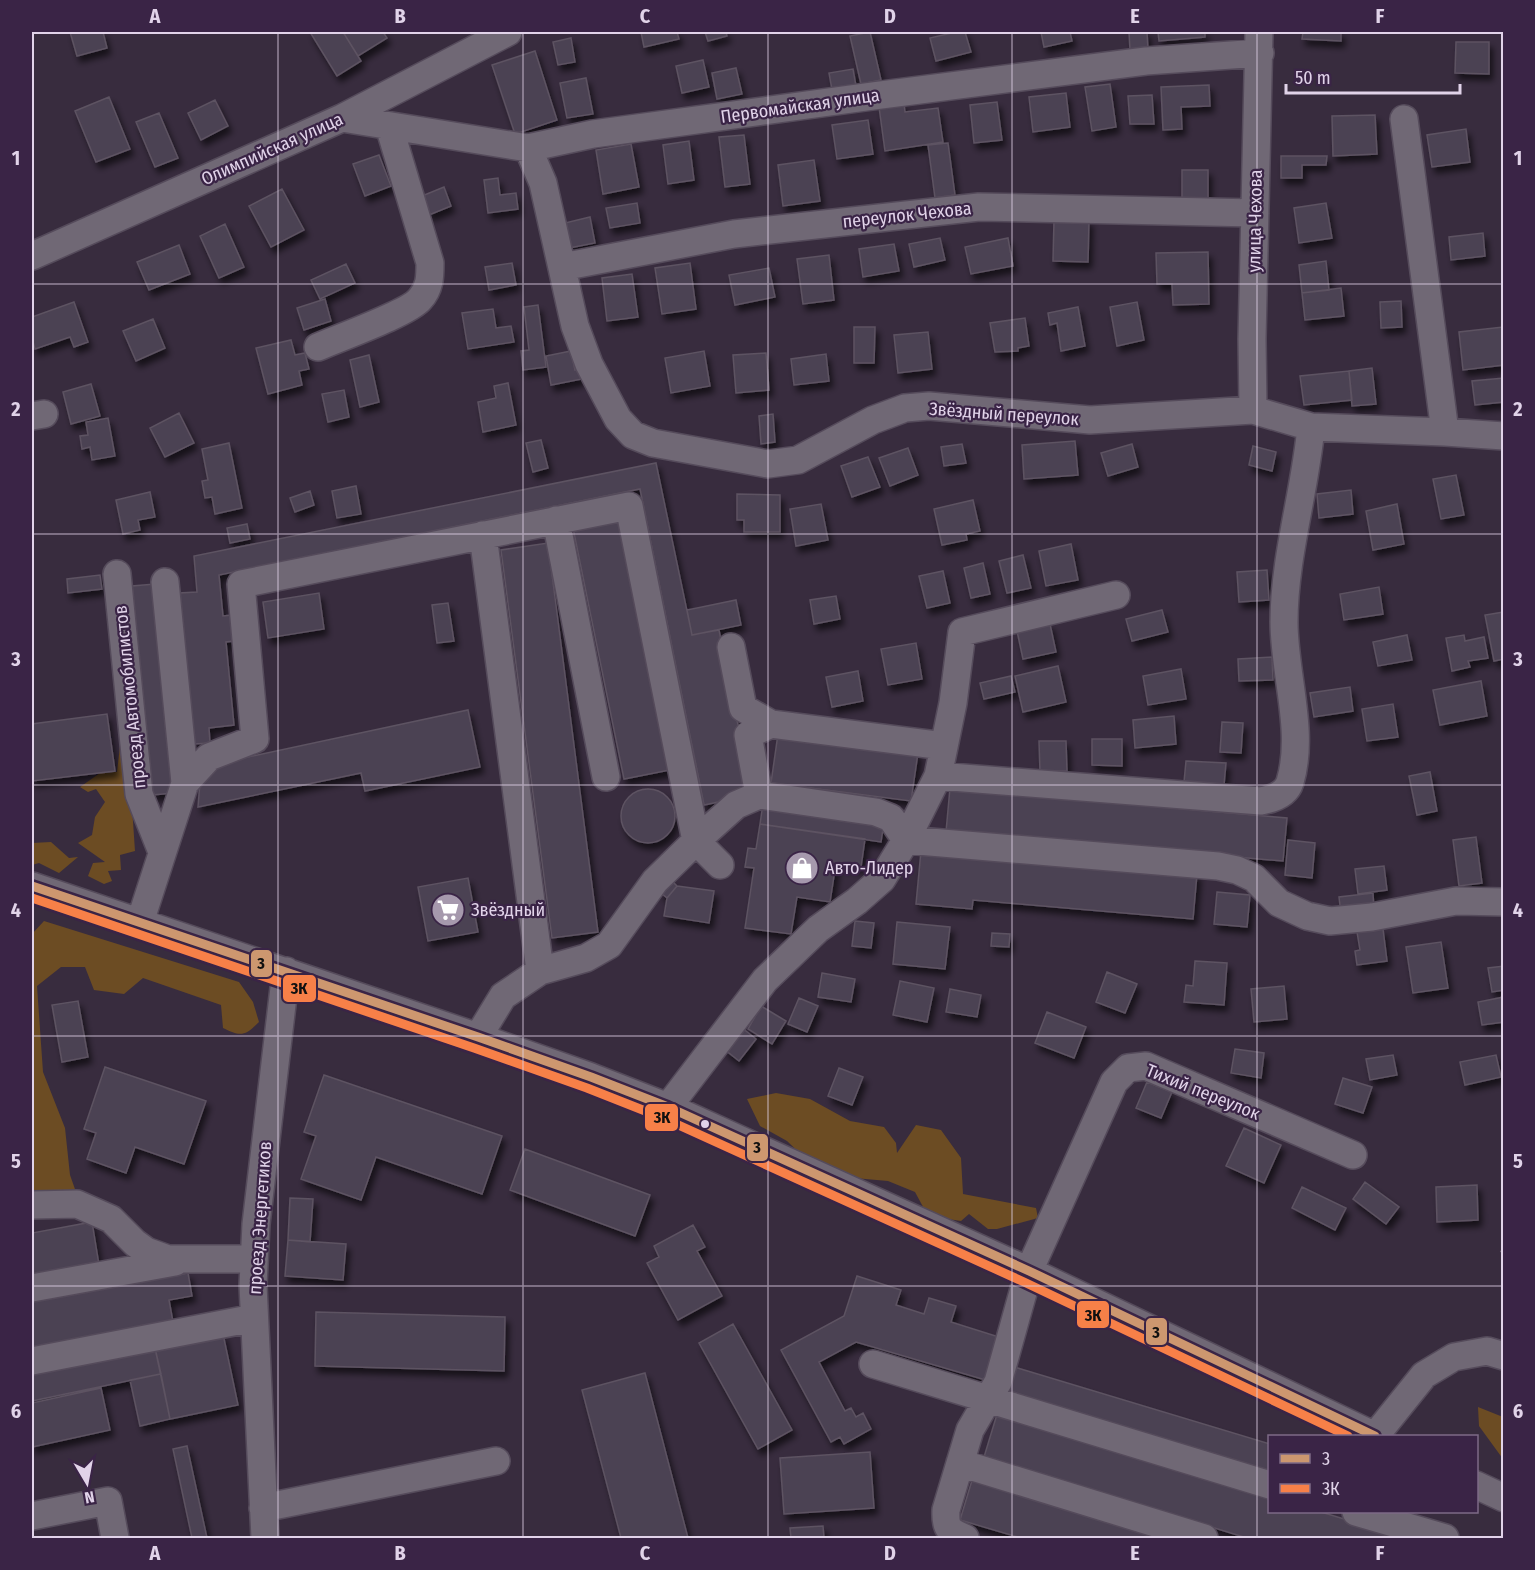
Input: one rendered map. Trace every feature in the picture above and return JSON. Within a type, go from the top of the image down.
[{"type":"street","name":"Олимпийская улица","points":[[32,255],[342,118],[508,32]]},
{"type":"street","name":"Первомайская улица","points":[[342,118],[528,148],[593,134],[1146,61],[1259,42]]},
{"type":"street","name":"улица Чехова","points":[[1253,410],[1259,42]]},
{"type":"street","points":[[1404,119],[1445,432]]},
{"type":"street","points":[[318,347],[403,310],[420,300],[429,283],[430,263],[388,126]]},
{"type":"street","name":"Звёздный переулок","points":[[528,148],[543,183],[575,326],[588,364],[618,419],[633,435],[653,443],[768,464],[798,460],[873,420],[905,408],[929,406],[1090,420],[1253,410],[1311,427],[1503,436]]},
{"type":"street","name":"переулок Чехова","points":[[562,267],[734,234],[979,207],[1255,213]]},
{"type":"street","points":[[938,776],[1261,801],[1276,798],[1289,785],[1294,765],[1296,739],[1286,662],[1284,621],[1288,565],[1307,466],[1311,427]]},
{"type":"street","points":[[184,783],[209,757],[255,739],[241,584],[628,506],[696,841],[720,865]]},
{"type":"street","points":[[555,520],[606,777]]},
{"type":"street","points":[[483,535],[540,971]]},
{"type":"street","name":"проезд Автомобилистов","points":[[117,574],[139,794],[162,852]]},
{"type":"street","points":[[140,922],[184,783],[165,582]]},
{"type":"street","points":[[668,1107],[765,980],[818,929],[857,901],[882,879],[906,840],[938,776],[953,703],[962,632],[1116,595]]},
{"type":"street","points":[[730,647],[743,708],[771,724],[944,746]]},
{"type":"street","points":[[759,795],[748,735],[771,724]]},
{"type":"street","points":[[478,1037],[502,996],[540,971],[586,958],[609,945],[655,881],[736,805],[759,795],[876,812],[919,813]]},
{"type":"street","points":[[876,812],[891,818],[906,840]]},
{"type":"street","points":[[906,840],[1218,866],[1237,870],[1254,879],[1279,903],[1307,916],[1330,921],[1372,917],[1455,901],[1503,902]]},
{"type":"street","points":[[32,886],[478,1037],[668,1107],[1029,1271],[1373,1435]]},
{"type":"street","name":"проезд Энергетиков","points":[[265,1539],[254,1318],[254,1259],[256,1224],[286,971]]},
{"type":"street","name":"Тихий переулок","points":[[965,1539],[951,1532],[946,1522],[946,1510],[970,1430],[998,1382],[1029,1271],[1114,1082],[1128,1068],[1146,1066],[1353,1155]]},
{"type":"street","points":[[32,1205],[77,1204],[111,1219],[146,1251],[168,1259],[254,1259]]},
{"type":"street","points":[[32,1288],[191,1260]]},
{"type":"street","points":[[32,1361],[254,1318]]},
{"type":"street","points":[[1376,1435],[1424,1375],[1454,1357],[1487,1351],[1503,1356]]},
{"type":"street","points":[[873,1364],[1268,1485]]},
{"type":"street","points":[[263,1508],[496,1461]]},
{"type":"street","points":[[960,1463],[1204,1539]]},
{"type":"street","points":[[1478,1486],[1503,1498]]},
{"type":"street","points":[[32,1516],[108,1501],[115,1539]]},
{"type":"street","points":[[1359,1513],[1445,1539]]},
{"type":"shaded area","points":[[120,746],[128,748],[135,851],[120,855],[121,870],[108,871],[112,881],[104,884],[88,876],[93,863],[105,862],[78,843],[92,835],[95,817],[105,802],[96,789],[88,792],[80,787],[100,773],[117,772]]},
{"type":"shaded area","points":[[51,842],[69,858],[78,857],[59,873],[39,863],[32,865],[32,843]]},
{"type":"shaded area","points":[[44,921],[239,982],[253,1002],[259,1022],[242,1034],[229,1031],[223,1028],[221,1005],[143,978],[124,994],[94,990],[85,967],[61,967],[37,986],[43,1072],[65,1128],[70,1175],[76,1192],[32,1193],[32,934]]},
{"type":"shaded area","points":[[776,1093],[810,1099],[850,1121],[884,1127],[896,1143],[897,1153],[916,1125],[941,1130],[961,1158],[963,1194],[1036,1208],[1038,1218],[997,1229],[988,1229],[969,1214],[961,1221],[928,1216],[915,1192],[888,1181],[843,1177],[812,1165],[787,1141],[760,1126],[747,1099]]},
{"type":"shaded area","points":[[1478,1407],[1503,1417],[1503,1459],[1479,1426]]},
{"type":"building","points":[[70,32],[103,32],[107,48],[77,56]]},
{"type":"building","points":[[310,32],[343,32],[361,61],[337,76]]},
{"type":"building","points":[[343,32],[383,32],[387,38],[358,56]]},
{"type":"building","points":[[641,32],[677,32],[679,39],[644,47]]},
{"type":"building","points":[[705,32],[726,32],[727,36],[708,41]]},
{"type":"building","points":[[870,32],[881,80],[861,84],[850,36]]},
{"type":"building","points":[[965,32],[971,52],[936,61],[930,38]]},
{"type":"building","points":[[1041,32],[1070,32],[1072,41],[1044,47]]},
{"type":"building","points":[[1129,32],[1147,32],[1148,49],[1130,50]]},
{"type":"building","points":[[1158,32],[1205,32],[1205,37],[1159,41]]},
{"type":"building","points":[[1303,32],[1341,32],[1341,41],[1302,39]]},
{"type":"building","points":[[571,38],[575,62],[558,65],[553,42]]},
{"type":"building","points":[[1456,42],[1489,42],[1489,74],[1455,73]]},
{"type":"building","points":[[535,51],[557,120],[515,134],[492,65]]},
{"type":"building","points":[[703,60],[709,87],[682,93],[676,66]]},
{"type":"building","points":[[736,68],[742,94],[717,99],[712,73]]},
{"type":"building","points":[[853,69],[856,86],[832,90],[829,73]]},
{"type":"building","points":[[586,78],[593,114],[567,118],[560,83]]},
{"type":"building","points":[[1110,84],[1116,127],[1092,131],[1085,87]]},
{"type":"building","points":[[1209,85],[1210,106],[1181,107],[1182,129],[1163,130],[1161,87]]},
{"type":"building","points":[[1066,93],[1070,127],[1033,132],[1029,97]]},
{"type":"building","points":[[1152,95],[1154,124],[1130,124],[1128,96]]},
{"type":"building","points":[[109,97],[130,149],[96,162],[75,111]]},
{"type":"building","points":[[215,100],[228,126],[201,140],[188,113]]},
{"type":"building","points":[[997,102],[1002,140],[974,143],[970,105]]},
{"type":"building","points":[[904,104],[905,112],[938,108],[943,142],[885,151],[879,107]]},
{"type":"building","points":[[159,113],[178,158],[155,167],[136,122]]},
{"type":"building","points":[[1375,115],[1377,154],[1333,156],[1332,116]]},
{"type":"building","points":[[868,120],[873,154],[837,159],[832,125]]},
{"type":"building","points":[[1466,129],[1470,162],[1432,167],[1427,135]]},
{"type":"building","points":[[744,135],[750,184],[725,187],[719,137]]},
{"type":"building","points":[[689,141],[694,180],[668,184],[663,145]]},
{"type":"building","points":[[948,143],[955,195],[935,198],[928,145]]},
{"type":"building","points":[[631,144],[639,187],[603,194],[596,150]]},
{"type":"building","points":[[379,155],[391,186],[365,196],[353,164]]},
{"type":"building","points":[[1281,156],[1327,156],[1326,165],[1302,165],[1302,178],[1281,178]]},
{"type":"building","points":[[814,160],[820,201],[783,206],[778,165]]},
{"type":"building","points":[[1182,170],[1208,170],[1208,203],[1182,204]]},
{"type":"building","points":[[498,178],[500,195],[516,193],[518,209],[488,213],[484,180]]},
{"type":"building","points":[[444,187],[451,206],[429,215],[422,196]]},
{"type":"building","points":[[282,189],[304,230],[271,247],[249,206]]},
{"type":"building","points":[[637,203],[640,223],[610,228],[606,208]]},
{"type":"building","points":[[1326,203],[1332,238],[1299,243],[1294,208]]},
{"type":"building","points":[[590,217],[595,243],[569,248],[565,223]]},
{"type":"building","points":[[1054,220],[1089,220],[1088,262],[1053,261]]},
{"type":"building","points":[[225,224],[244,267],[219,278],[200,236]]},
{"type":"building","points":[[1483,233],[1485,256],[1451,260],[1449,237]]},
{"type":"building","points":[[940,238],[945,260],[914,267],[909,244]]},
{"type":"building","points":[[1008,238],[1013,266],[971,274],[965,247]]},
{"type":"building","points":[[894,244],[899,271],[863,277],[859,249]]},
{"type":"building","points":[[179,245],[190,274],[149,290],[137,262]]},
{"type":"building","points":[[1208,252],[1209,304],[1173,305],[1172,284],[1157,284],[1156,253]]},
{"type":"building","points":[[829,255],[834,300],[803,304],[797,259]]},
{"type":"building","points":[[1326,261],[1329,290],[1302,293],[1299,265]]},
{"type":"building","points":[[512,263],[516,285],[489,290],[485,267]]},
{"type":"building","points":[[690,263],[696,309],[662,314],[655,268]]},
{"type":"building","points":[[346,264],[355,283],[320,299],[311,280]]},
{"type":"building","points":[[769,268],[775,297],[735,305],[729,275]]},
{"type":"building","points":[[632,274],[638,317],[607,321],[602,278]]},
{"type":"building","points":[[1341,288],[1344,316],[1305,320],[1302,293]]},
{"type":"building","points":[[325,299],[331,321],[304,330],[297,308]]},
{"type":"building","points":[[1401,301],[1402,327],[1381,328],[1380,302]]},
{"type":"building","points":[[74,302],[88,342],[74,347],[70,337],[35,349],[32,338],[32,317]]},
{"type":"building","points":[[1137,302],[1144,340],[1117,346],[1110,307]]},
{"type":"building","points":[[538,305],[546,367],[523,370],[521,351],[529,350],[524,307]]},
{"type":"building","points":[[1078,307],[1085,346],[1061,351],[1057,323],[1050,325],[1048,313]]},
{"type":"building","points":[[493,309],[496,328],[511,326],[514,342],[468,349],[462,313]]},
{"type":"building","points":[[1025,318],[1029,346],[1018,348],[1018,351],[995,352],[990,323]]},
{"type":"building","points":[[153,319],[165,348],[136,361],[123,331]]},
{"type":"building","points":[[854,327],[875,327],[874,363],[854,363]]},
{"type":"building","points":[[1503,327],[1504,365],[1463,370],[1459,332]]},
{"type":"building","points":[[928,332],[932,369],[898,373],[894,335]]},
{"type":"building","points":[[291,340],[295,355],[305,353],[309,369],[299,371],[302,385],[268,394],[256,348]]},
{"type":"building","points":[[571,351],[575,370],[580,369],[582,379],[551,385],[546,356]]},
{"type":"building","points":[[704,351],[710,386],[671,393],[665,358]]},
{"type":"building","points":[[766,353],[769,390],[736,393],[733,355]]},
{"type":"building","points":[[826,354],[829,381],[794,385],[791,359]]},
{"type":"building","points":[[369,355],[379,402],[360,407],[350,360]]},
{"type":"building","points":[[1372,368],[1376,404],[1352,406],[1349,371]]},
{"type":"building","points":[[1349,371],[1352,400],[1304,405],[1300,376]]},
{"type":"building","points":[[1504,378],[1504,402],[1475,405],[1472,381]]},
{"type":"building","points":[[508,383],[516,425],[483,432],[478,402],[496,398],[494,386]]},
{"type":"building","points":[[91,384],[100,416],[71,424],[63,392]]},
{"type":"building","points":[[344,390],[349,417],[328,422],[322,394]]},
{"type":"building","points":[[179,413],[194,443],[165,457],[150,428]]},
{"type":"building","points":[[773,414],[775,442],[761,444],[759,416]]},
{"type":"building","points":[[108,418],[115,456],[92,460],[90,447],[82,449],[80,436],[88,435],[86,422]]},
{"type":"building","points":[[541,440],[548,468],[533,472],[526,443]]},
{"type":"building","points":[[1075,441],[1078,475],[1024,479],[1022,445]]},
{"type":"building","points":[[229,443],[242,508],[215,514],[212,497],[205,498],[202,481],[208,480],[202,449]]},
{"type":"building","points":[[962,444],[966,463],[944,466],[941,447]]},
{"type":"building","points":[[1132,444],[1138,467],[1108,476],[1101,453]]},
{"type":"building","points":[[1253,446],[1276,452],[1272,471],[1249,465]]},
{"type":"building","points":[[908,448],[918,475],[890,486],[879,458]]},
{"type":"building","points":[[868,457],[880,487],[852,497],[841,466]]},
{"type":"building","points":[[656,463],[692,635],[719,630],[752,795],[704,805],[640,489],[219,575],[223,616],[232,615],[234,641],[226,642],[234,725],[209,728],[210,743],[194,744],[179,593],[197,592],[194,556]]},
{"type":"building","points":[[1456,475],[1464,515],[1441,519],[1433,479]]},
{"type":"building","points":[[356,486],[361,514],[337,518],[332,491]]},
{"type":"building","points":[[1351,490],[1353,514],[1319,518],[1317,494]]},
{"type":"building","points":[[310,491],[314,505],[295,512],[290,498]]},
{"type":"building","points":[[150,492],[155,517],[138,520],[140,530],[123,534],[116,500]]},
{"type":"building","points":[[737,494],[780,495],[780,532],[744,532],[744,520],[737,520]]},
{"type":"building","points":[[973,500],[980,531],[966,534],[967,540],[942,545],[934,509]]},
{"type":"building","points":[[821,504],[828,540],[796,546],[790,509]]},
{"type":"building","points":[[1397,504],[1404,544],[1373,550],[1366,511]]},
{"type":"building","points":[[619,518],[670,770],[624,779],[573,528]]},
{"type":"building","points":[[247,524],[250,539],[230,543],[227,528]]},
{"type":"building","points":[[548,543],[598,932],[552,938],[501,550]]},
{"type":"building","points":[[1071,544],[1078,580],[1046,586],[1039,551]]},
{"type":"building","points":[[1023,555],[1031,588],[1007,593],[999,561]]},
{"type":"building","points":[[983,563],[990,594],[971,598],[964,568]]},
{"type":"building","points":[[1267,570],[1269,600],[1239,602],[1237,572]]},
{"type":"building","points":[[943,571],[950,603],[927,608],[919,576]]},
{"type":"building","points":[[100,575],[102,589],[68,593],[67,579]]},
{"type":"building","points":[[155,584],[174,793],[152,795],[132,586]]},
{"type":"building","points":[[1379,587],[1383,614],[1344,620],[1340,594]]},
{"type":"building","points":[[319,593],[324,629],[268,638],[263,602]]},
{"type":"building","points":[[836,596],[840,619],[814,624],[810,600]]},
{"type":"building","points":[[736,600],[741,625],[692,635],[687,610]]},
{"type":"building","points":[[448,603],[454,641],[437,643],[432,605]]},
{"type":"building","points":[[1162,610],[1168,632],[1132,641],[1126,619]]},
{"type":"building","points":[[1504,612],[1504,659],[1494,661],[1485,615]]},
{"type":"building","points":[[1050,624],[1056,652],[1023,659],[1017,631]]},
{"type":"building","points":[[1407,635],[1412,660],[1378,666],[1373,642]]},
{"type":"building","points":[[1464,635],[1465,641],[1484,637],[1488,658],[1468,661],[1470,667],[1452,671],[1446,638]]},
{"type":"building","points":[[916,643],[922,679],[888,685],[881,649]]},
{"type":"building","points":[[1272,657],[1273,680],[1239,681],[1238,659]]},
{"type":"building","points":[[1058,666],[1066,702],[1023,712],[1015,676]]},
{"type":"building","points":[[1181,669],[1186,699],[1148,705],[1143,676]]},
{"type":"building","points":[[858,671],[863,701],[832,707],[826,677]]},
{"type":"building","points":[[1011,676],[1015,692],[984,699],[980,683]]},
{"type":"building","points":[[1481,681],[1487,716],[1440,725],[1433,690]]},
{"type":"building","points":[[1350,687],[1353,711],[1314,717],[1310,693]]},
{"type":"building","points":[[1393,704],[1398,737],[1367,741],[1362,709]]},
{"type":"building","points":[[468,710],[480,767],[365,791],[361,773],[198,807],[200,782],[220,763]]},
{"type":"building","points":[[107,714],[115,771],[32,781],[32,724]]},
{"type":"building","points":[[1174,716],[1176,744],[1135,748],[1133,720]]},
{"type":"building","points":[[1222,722],[1243,723],[1241,753],[1220,752]]},
{"type":"building","points":[[778,734],[918,753],[911,801],[771,783]]},
{"type":"building","points":[[1092,739],[1122,739],[1122,766],[1092,765]]},
{"type":"building","points":[[1039,741],[1066,741],[1067,771],[1040,772]]},
{"type":"building","points":[[1186,761],[1226,763],[1224,785],[1184,782]]},
{"type":"building","points":[[1430,772],[1437,811],[1417,815],[1409,776]]},
{"type":"building","points":[[950,788],[1287,818],[1283,861],[946,832]]},
{"type":"building","points":[[643,789],[653,789],[663,793],[671,801],[675,816],[671,831],[663,839],[653,843],[643,843],[633,839],[625,831],[621,821],[621,811],[625,801],[633,793]]},
{"type":"building","points":[[763,804],[884,822],[881,842],[760,824]]},
{"type":"building","points":[[760,824],[865,839],[861,867],[836,863],[830,902],[797,897],[791,934],[745,928],[754,868],[745,867],[748,848],[756,849]]},
{"type":"building","points":[[1476,837],[1482,883],[1459,886],[1453,840]]},
{"type":"building","points":[[1288,840],[1315,843],[1312,878],[1285,875]]},
{"type":"building","points":[[921,851],[1197,874],[1193,919],[973,900],[972,909],[916,904]]},
{"type":"building","points":[[1384,866],[1387,890],[1358,894],[1355,869]]},
{"type":"building","points":[[468,878],[478,932],[428,941],[418,887]]},
{"type":"building","points":[[671,880],[677,886],[667,898],[660,892]]},
{"type":"building","points":[[677,886],[714,891],[709,923],[664,916],[667,898]]},
{"type":"building","points":[[1217,892],[1250,895],[1247,927],[1214,924]]},
{"type":"building","points":[[1373,893],[1374,911],[1341,914],[1339,897]]},
{"type":"building","points":[[855,921],[874,923],[871,948],[852,946]]},
{"type":"building","points":[[897,922],[950,927],[945,969],[893,964]]},
{"type":"building","points":[[1383,929],[1387,961],[1357,965],[1355,951],[1360,950],[1357,932]]},
{"type":"building","points":[[992,933],[1010,934],[1009,947],[991,946]]},
{"type":"building","points":[[1441,942],[1448,988],[1413,993],[1406,947]]},
{"type":"building","points":[[1195,961],[1227,963],[1224,1005],[1184,1002],[1186,985],[1193,986]]},
{"type":"building","points":[[1504,966],[1504,990],[1492,992],[1488,968]]},
{"type":"building","points":[[1107,972],[1137,984],[1125,1013],[1096,1002]]},
{"type":"building","points":[[822,973],[855,979],[851,1002],[818,997]]},
{"type":"building","points":[[900,981],[934,988],[927,1022],[893,1015]]},
{"type":"building","points":[[1284,986],[1287,1019],[1254,1022],[1251,989]]},
{"type":"building","points":[[950,989],[981,995],[977,1017],[946,1012]]},
{"type":"building","points":[[1504,997],[1504,1022],[1482,1025],[1478,1002]]},
{"type":"building","points":[[799,998],[818,1006],[807,1032],[788,1024]]},
{"type":"building","points":[[78,1001],[88,1057],[62,1062],[52,1005]]},
{"type":"building","points":[[761,1006],[786,1021],[772,1044],[748,1029]]},
{"type":"building","points":[[1047,1012],[1086,1027],[1074,1058],[1035,1043]]},
{"type":"building","points":[[741,1027],[756,1039],[739,1061],[724,1049]]},
{"type":"building","points":[[1235,1049],[1264,1053],[1261,1078],[1231,1073]]},
{"type":"building","points":[[1393,1055],[1397,1075],[1370,1080],[1366,1059]]},
{"type":"building","points":[[1496,1055],[1501,1077],[1465,1085],[1460,1062]]},
{"type":"building","points":[[105,1067],[206,1101],[184,1164],[135,1147],[126,1173],[87,1159],[96,1133],[84,1129]]},
{"type":"building","points":[[839,1068],[863,1077],[852,1105],[828,1096]]},
{"type":"building","points":[[324,1075],[502,1136],[482,1194],[376,1157],[361,1200],[301,1179],[316,1136],[304,1132]]},
{"type":"building","points":[[1343,1078],[1372,1087],[1363,1113],[1335,1104]]},
{"type":"building","points":[[1147,1082],[1172,1092],[1161,1118],[1136,1108]]},
{"type":"building","points":[[1244,1128],[1281,1145],[1264,1183],[1226,1166]]},
{"type":"building","points":[[525,1149],[650,1195],[635,1236],[510,1190]]},
{"type":"building","points":[[1365,1182],[1399,1207],[1386,1224],[1353,1199]]},
{"type":"building","points":[[1477,1185],[1478,1220],[1437,1222],[1436,1187]]},
{"type":"building","points":[[1302,1187],[1346,1208],[1335,1230],[1292,1208]]},
{"type":"building","points":[[290,1198],[313,1199],[310,1242],[288,1240]]},
{"type":"building","points":[[92,1222],[99,1265],[32,1277],[32,1233]]},
{"type":"building","points":[[693,1225],[705,1247],[697,1251],[722,1296],[678,1320],[647,1263],[659,1257],[654,1246]]},
{"type":"building","points":[[288,1240],[346,1244],[343,1280],[285,1276]]},
{"type":"building","points":[[188,1273],[192,1296],[169,1300],[173,1322],[32,1348],[32,1301]]},
{"type":"building","points":[[857,1276],[901,1290],[896,1305],[924,1314],[929,1298],[956,1306],[951,1322],[1002,1338],[989,1381],[856,1342],[819,1362],[845,1411],[851,1408],[856,1417],[863,1413],[871,1429],[844,1444],[840,1437],[831,1442],[781,1350],[844,1316]]},
{"type":"building","points":[[316,1312],[505,1317],[504,1371],[315,1366]]},
{"type":"building","points":[[733,1324],[792,1430],[758,1449],[699,1343]]},
{"type":"building","points":[[223,1334],[238,1405],[170,1419],[155,1348]]},
{"type":"building","points":[[155,1348],[161,1374],[32,1401],[32,1374]]},
{"type":"building","points":[[1011,1366],[1268,1443],[1268,1470],[1004,1391]]},
{"type":"building","points":[[645,1373],[688,1538],[621,1538],[582,1390]]},
{"type":"building","points":[[161,1374],[170,1419],[140,1426],[130,1380]]},
{"type":"building","points":[[101,1388],[110,1430],[32,1447],[32,1403]]},
{"type":"building","points":[[998,1411],[1268,1495],[1268,1513],[1324,1513],[1407,1538],[1247,1538],[984,1457]]},
{"type":"building","points":[[187,1446],[207,1538],[192,1538],[173,1449]]},
{"type":"building","points":[[870,1452],[874,1508],[784,1514],[780,1458]]},
{"type":"building","points":[[973,1477],[1174,1538],[1021,1538],[960,1520]]},
{"type":"building","points":[[823,1526],[824,1538],[791,1538],[790,1528]]},
{"type":"transit line","name":"3","points":[[32,886],[478,1037],[668,1107],[1029,1271],[1373,1435]]},
{"type":"transit line","name":"3К","points":[[32,898],[474,1048],[663,1118],[1024,1282],[1346,1435]]},
{"type":"place","name":"Авто-Лидер","points":[[802,868]]},
{"type":"place","name":"Звёздный","points":[[448,910]]}]
